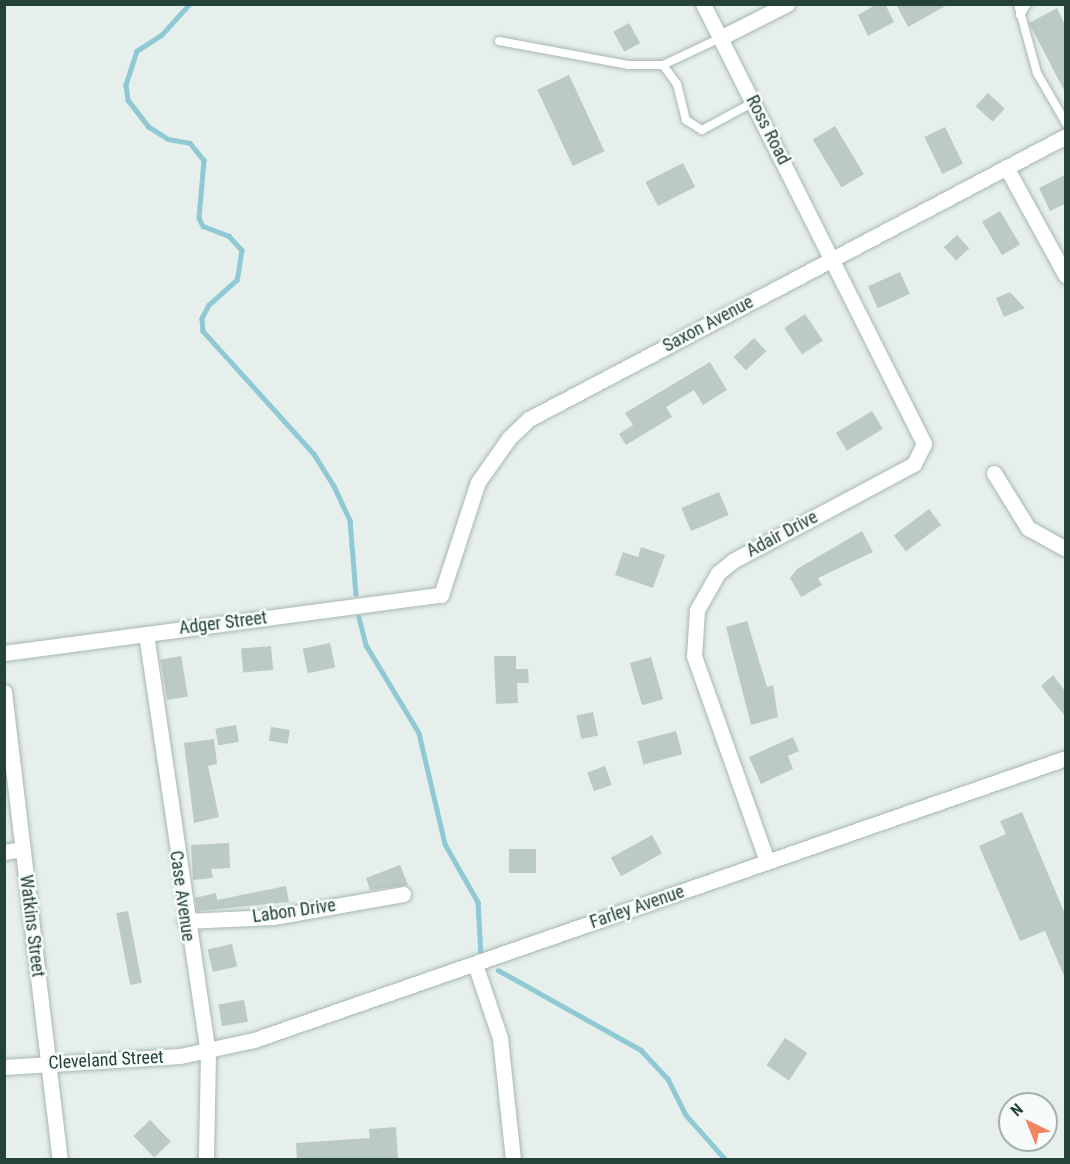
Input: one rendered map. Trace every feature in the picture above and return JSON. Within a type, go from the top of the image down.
[{"type":"street","name":"Ross Road","points":[[703,4],[831,257]]},
{"type":"street","points":[[720,38],[787,4]]},
{"type":"street","name":"Saxon Avenue","points":[[441,595],[478,482],[509,438],[530,419],[831,257],[1065,136]]},
{"type":"street","points":[[1006,167],[1065,276]]},
{"type":"street","name":"Adair Drive","points":[[767,861],[694,656],[697,610],[711,582],[734,560],[914,464],[924,452],[831,257]]},
{"type":"street","points":[[994,473],[1028,528],[1065,549]]},
{"type":"street","name":"Adger Street","points":[[4,653],[441,595]]},
{"type":"street","name":"Case Avenue","points":[[146,633],[185,921],[208,1052],[206,1160]]},
{"type":"street","name":"Watkins Street","points":[[4,692],[60,1160]]},
{"type":"street","name":"Farley Avenue","points":[[208,1052],[475,963],[1065,758]]},
{"type":"street","points":[[4,852],[22,849]]},
{"type":"street","name":"Labon Drive","points":[[185,921],[273,918],[403,894]]},
{"type":"street","points":[[475,963],[500,1038],[513,1160]]},
{"type":"street","name":"Cleveland Street","points":[[4,1067],[208,1052]]},
{"type":"lane","points":[[1018,4],[1037,72],[1065,123]]},
{"type":"lane","points":[[1020,15],[1027,4]]},
{"type":"lane","points":[[499,41],[628,65],[663,64],[720,38]]},
{"type":"lane","points":[[663,64],[677,84],[686,120],[702,130],[754,102]]},
{"type":"building","points":[[877,4],[885,4],[894,22],[868,36],[858,15]]},
{"type":"building","points":[[896,4],[949,4],[908,27]]},
{"type":"building","points":[[1057,8],[1065,25],[1065,92],[1029,23]]},
{"type":"building","points":[[629,23],[640,43],[624,52],[613,32]]},
{"type":"building","points":[[569,75],[604,151],[573,166],[537,90]]},
{"type":"building","points":[[988,93],[1005,109],[993,122],[976,106]]},
{"type":"building","points":[[835,126],[864,174],[842,187],[813,139]]},
{"type":"building","points":[[945,127],[963,164],[942,174],[924,137]]},
{"type":"building","points":[[683,163],[695,187],[658,206],[646,182]]},
{"type":"building","points":[[1065,175],[1065,204],[1050,211],[1039,188]]},
{"type":"building","points":[[1000,211],[1020,244],[1002,255],[982,222]]},
{"type":"building","points":[[957,235],[969,248],[956,260],[944,247]]},
{"type":"building","points":[[900,272],[910,294],[878,308],[868,286]]},
{"type":"building","points":[[1010,292],[1025,308],[1004,317],[996,298]]},
{"type":"building","points":[[805,314],[823,341],[802,355],[784,328]]},
{"type":"building","points":[[754,338],[766,351],[746,370],[734,357]]},
{"type":"building","points":[[710,362],[727,390],[703,405],[694,390],[666,407],[672,417],[626,445],[619,434],[633,425],[625,413]]},
{"type":"building","points":[[872,411],[883,429],[847,451],[836,433]]},
{"type":"building","points":[[719,492],[729,515],[691,531],[681,508]]},
{"type":"building","points":[[929,509],[941,525],[906,551],[894,535]]},
{"type":"building","points":[[862,531],[873,552],[818,578],[822,585],[801,597],[790,578],[797,569]]},
{"type":"building","points":[[641,547],[665,555],[653,588],[615,575],[623,552],[638,557]]},
{"type":"building","points":[[747,621],[767,687],[773,685],[778,717],[751,725],[726,627]]},
{"type":"building","points":[[330,643],[335,667],[308,673],[303,649]]},
{"type":"building","points":[[271,646],[273,670],[243,673],[241,649]]},
{"type":"building","points":[[181,656],[188,696],[167,700],[160,660]]},
{"type":"building","points":[[494,656],[516,656],[516,669],[528,669],[529,683],[517,683],[518,703],[496,704]]},
{"type":"building","points":[[651,657],[663,699],[642,705],[630,663]]},
{"type":"building","points":[[1053,675],[1065,691],[1065,716],[1041,686]]},
{"type":"building","points":[[593,712],[598,735],[581,739],[576,716]]},
{"type":"building","points":[[236,725],[239,742],[218,745],[215,729]]},
{"type":"building","points":[[271,727],[290,730],[288,744],[269,741]]},
{"type":"building","points":[[676,731],[682,754],[644,765],[637,741]]},
{"type":"building","points":[[793,737],[799,751],[788,756],[793,769],[761,784],[749,757]]},
{"type":"building","points":[[214,739],[217,764],[208,766],[219,817],[194,823],[184,743]]},
{"type":"building","points":[[605,766],[612,785],[594,791],[587,772]]},
{"type":"building","points":[[1022,812],[1065,914],[1065,978],[1045,931],[1020,941],[979,846],[1006,834],[1000,821]]},
{"type":"building","points":[[652,835],[662,853],[621,876],[611,858]]},
{"type":"building","points":[[229,843],[230,868],[211,869],[213,878],[193,880],[191,845]]},
{"type":"building","points":[[509,849],[536,849],[536,873],[509,873]]},
{"type":"building","points":[[400,865],[408,885],[370,890],[366,878]]},
{"type":"building","points":[[286,886],[289,902],[197,911],[195,898],[216,893],[217,900]]},
{"type":"building","points":[[128,911],[142,983],[130,985],[116,913]]},
{"type":"building","points":[[232,944],[237,966],[213,972],[208,950]]},
{"type":"building","points":[[244,1000],[248,1022],[222,1026],[218,1005]]},
{"type":"building","points":[[785,1038],[807,1053],[789,1080],[767,1065]]},
{"type":"building","points":[[150,1120],[171,1142],[154,1158],[133,1136]]},
{"type":"building","points":[[396,1127],[398,1160],[297,1160],[296,1143],[370,1138],[369,1129]]},
{"type":"waterway","points":[[190,4],[162,35],[137,51],[126,85],[128,100],[149,127],[168,139],[190,143],[204,160],[199,218],[203,226],[229,236],[242,250],[237,280],[209,305],[202,318],[203,331],[314,454],[334,486],[350,520],[356,594]]},
{"type":"waterway","points":[[359,617],[366,645],[419,733],[445,844],[478,902],[481,955]]},
{"type":"waterway","points":[[498,970],[641,1050],[668,1079],[686,1115],[726,1160]]}]
